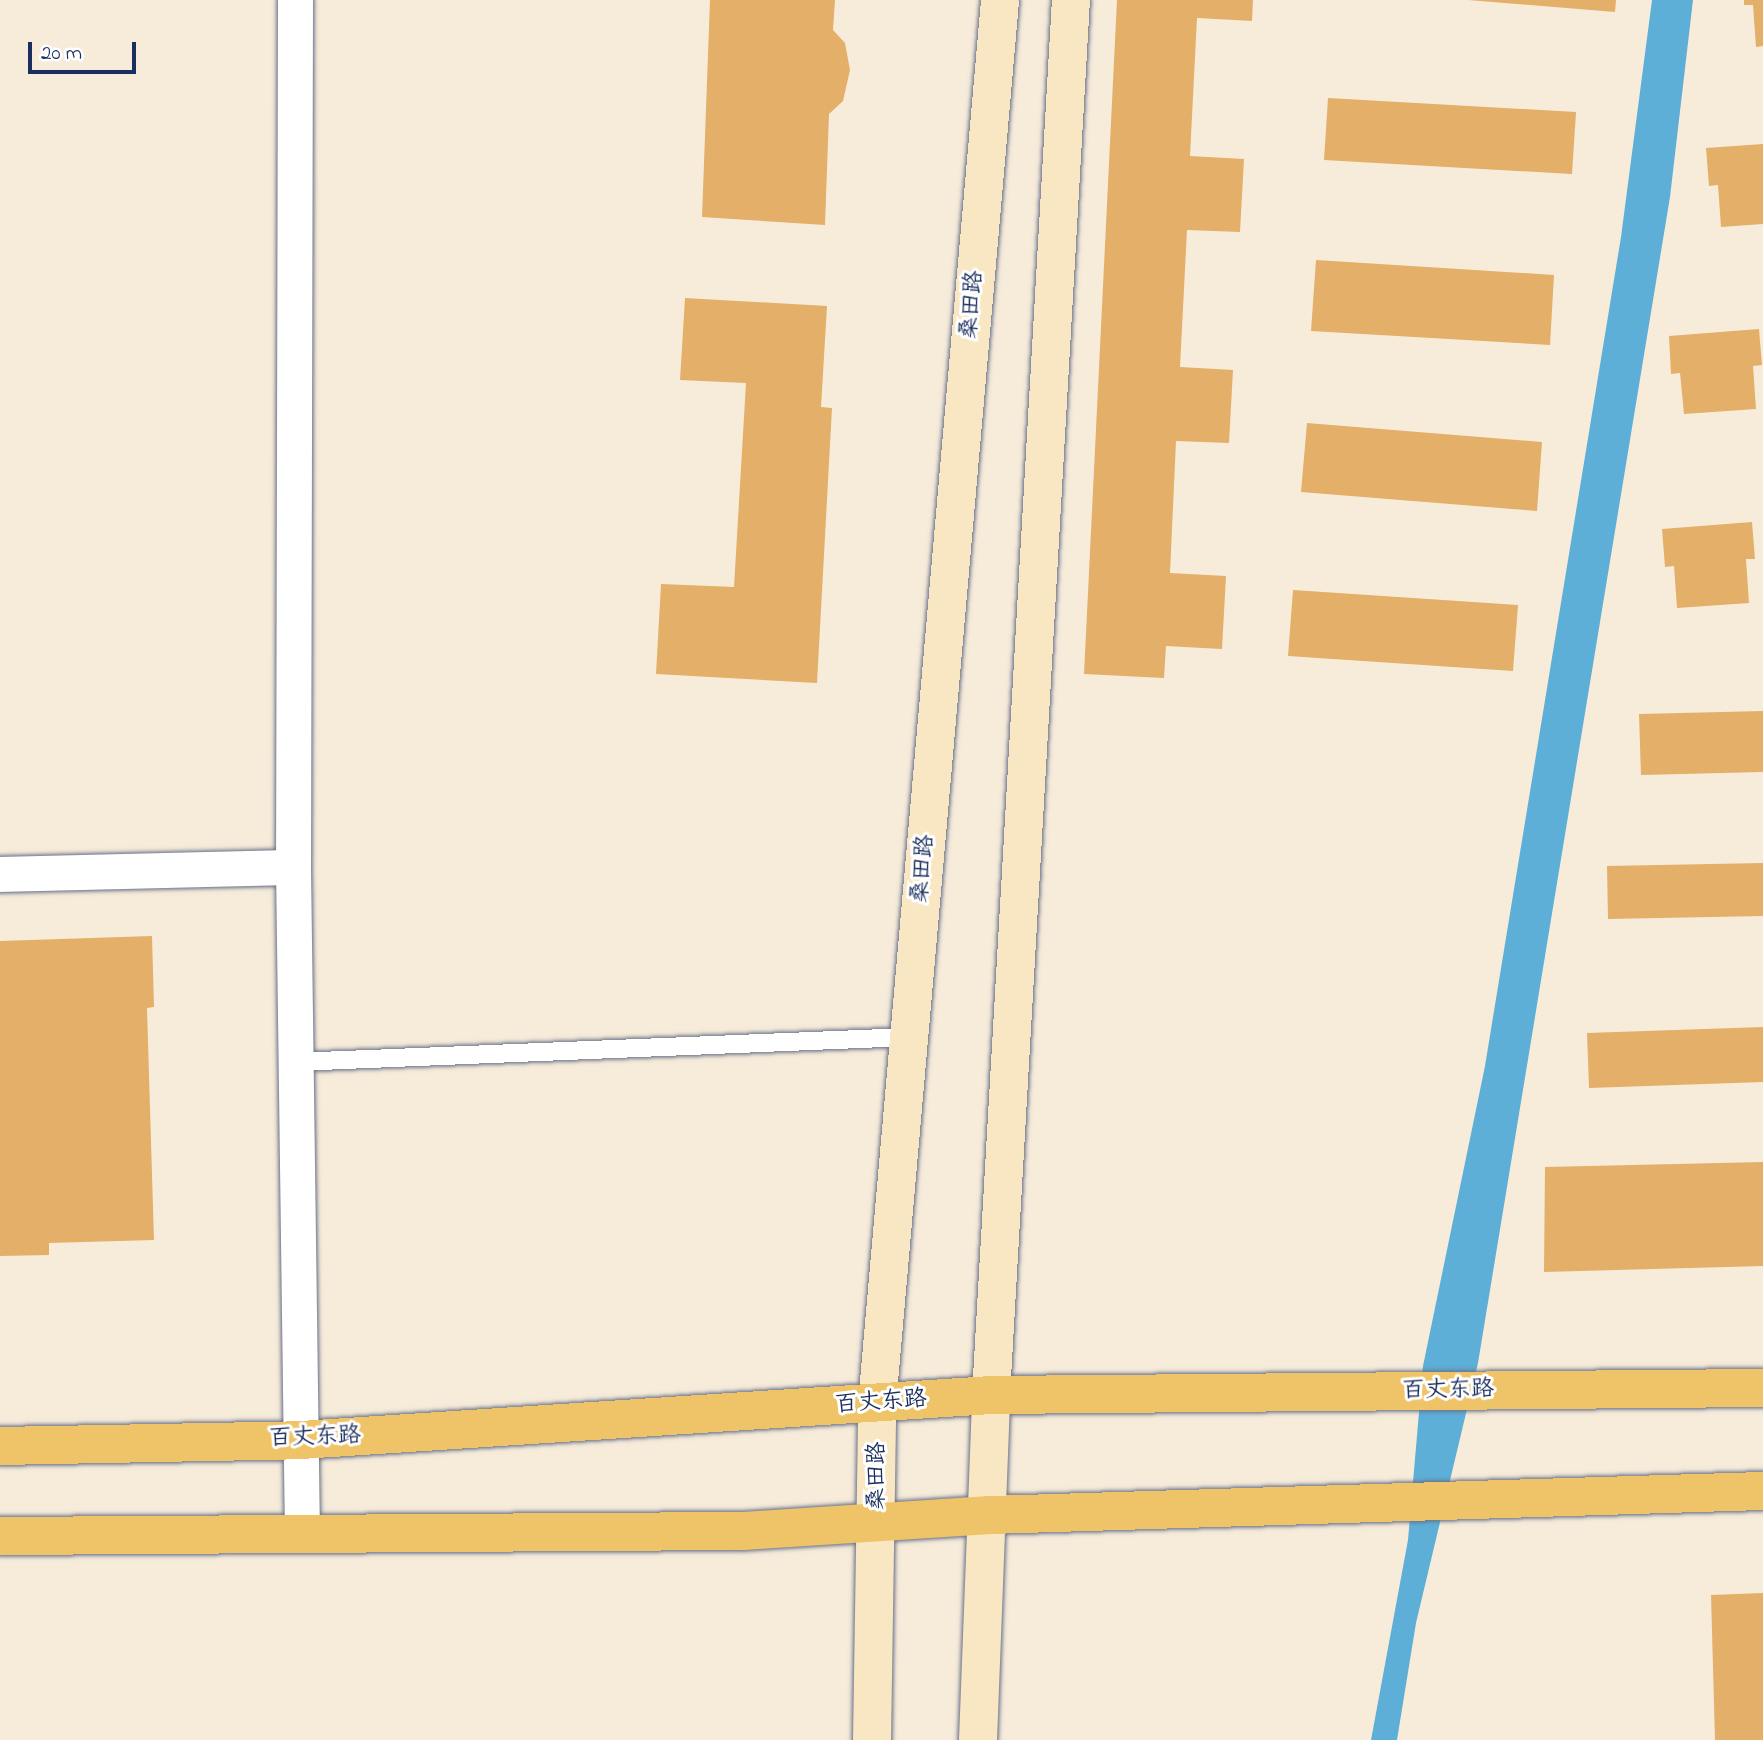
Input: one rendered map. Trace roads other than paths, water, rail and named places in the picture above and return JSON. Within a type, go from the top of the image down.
[{"type":"main road","name":"桑田路","points":[[872,1740],[878,1524],[877,1404],[1000,0]]},
{"type":"main road","points":[[978,1740],[990,1515],[991,1395],[1070,0]]},
{"type":"main road","name":"百丈东路","points":[[0,1446],[301,1440],[991,1395],[1763,1388]]},
{"type":"main road","points":[[0,1536],[743,1531],[990,1515],[1763,1491]]},
{"type":"street","points":[[295,0],[293,867],[302,1534]]},
{"type":"street","points":[[0,874],[293,867]]},
{"type":"lane","points":[[295,1062],[909,1037]]},
{"type":"water","points":[[1652,0],[1693,0],[1670,197],[1478,1363],[1416,1623],[1397,1740],[1371,1740],[1408,1540],[1423,1366],[1485,1066],[1621,237]]}]
